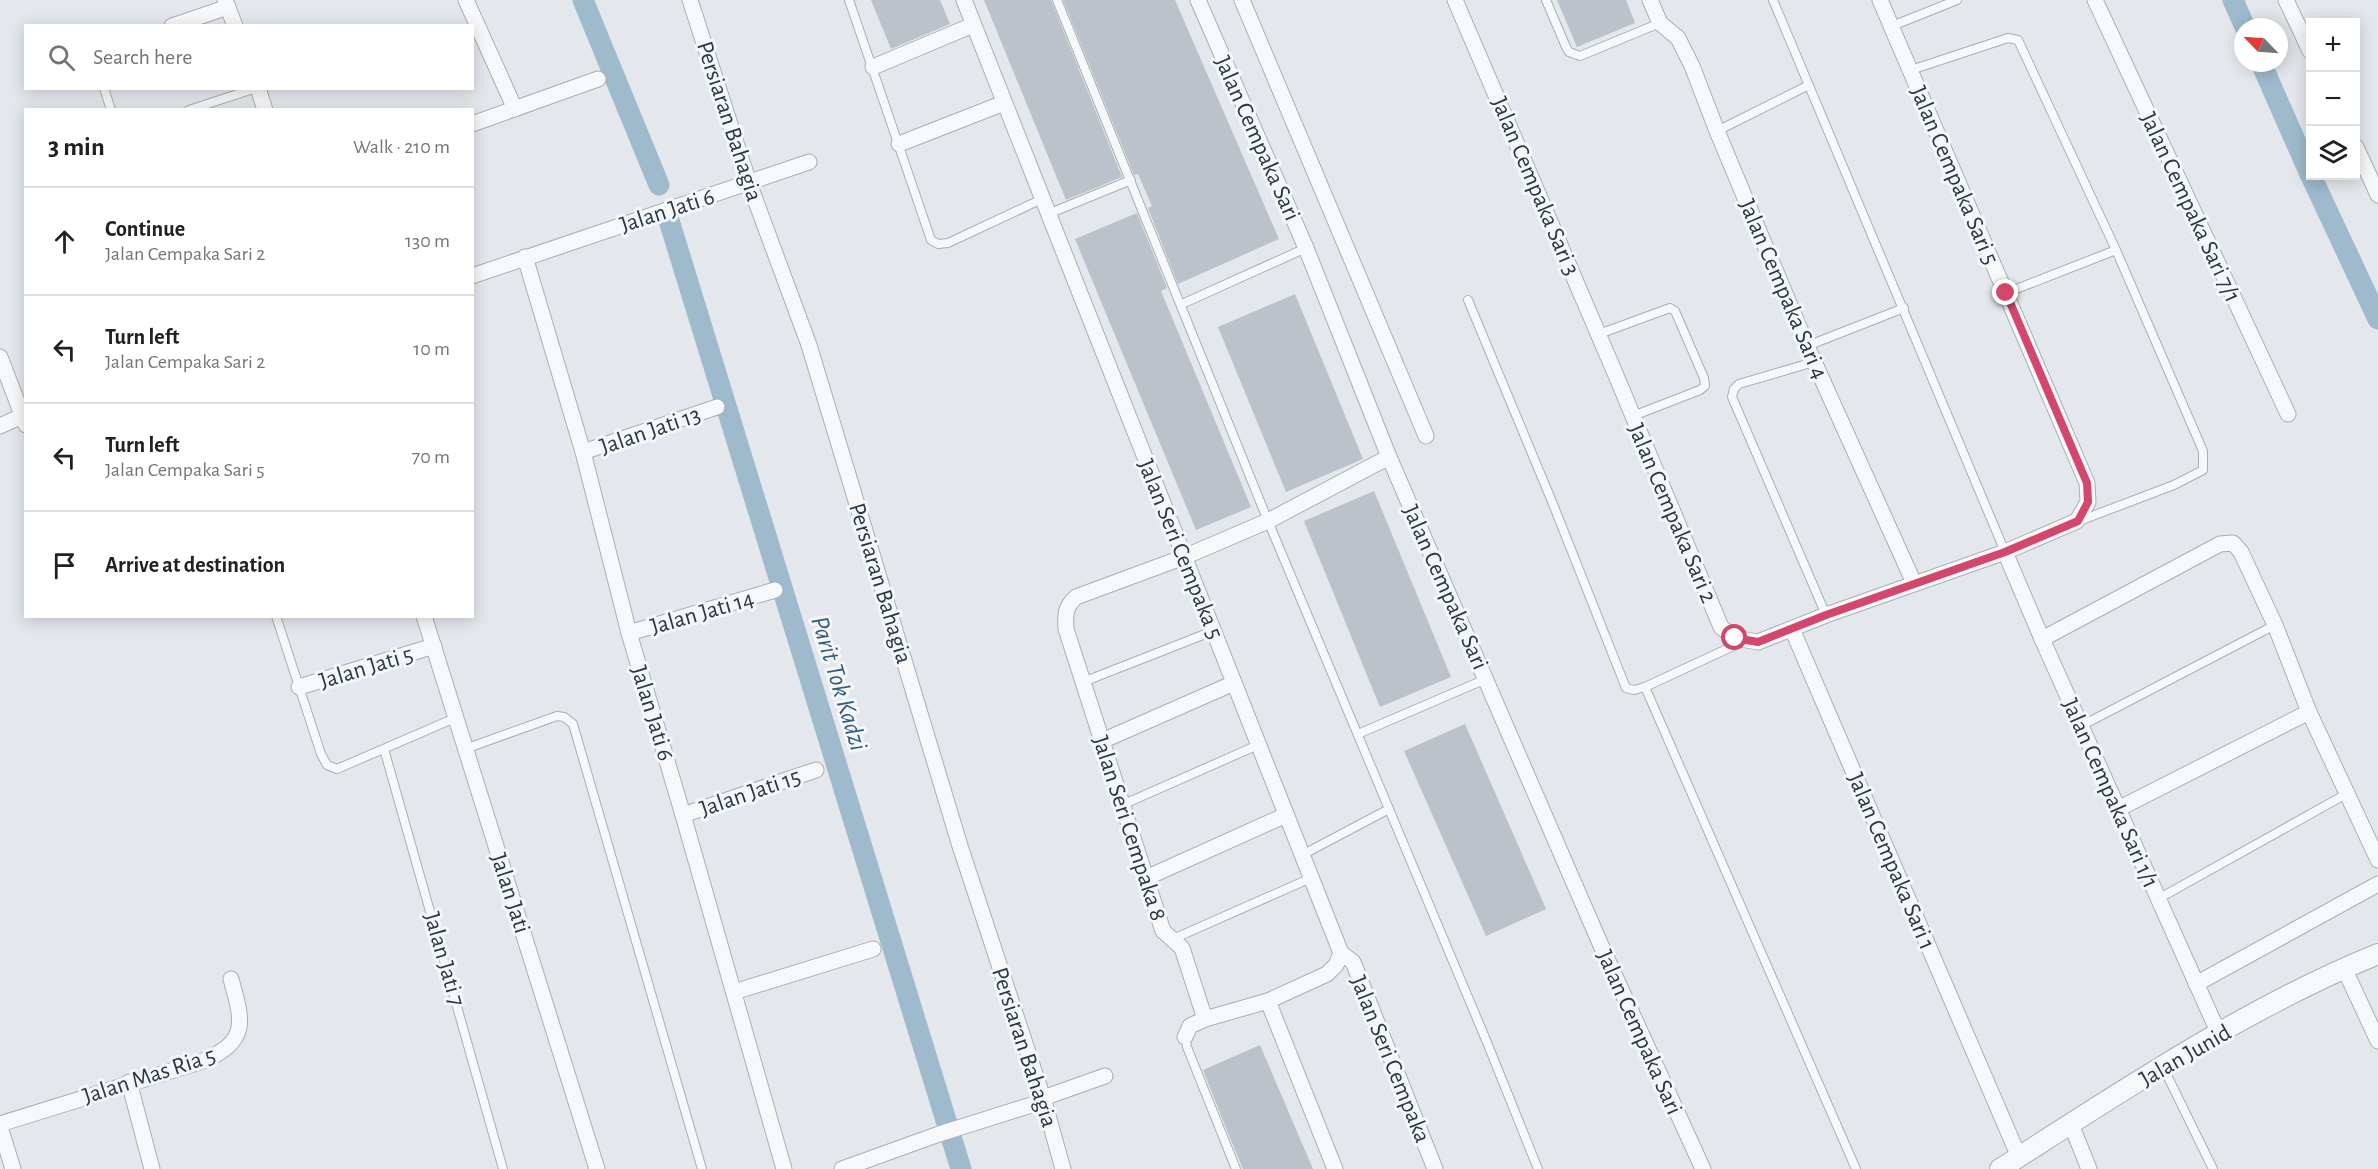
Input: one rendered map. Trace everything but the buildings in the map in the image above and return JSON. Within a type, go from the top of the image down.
[{"type":"street","points":[[466,0],[515,109]]},
{"type":"street","name":"Persiaran Bahagia","points":[[690,0],[749,183],[809,345],[960,846],[1044,1099],[1063,1169]]},
{"type":"street","name":"Jalan Seri Cempaka 5","points":[[964,0],[1341,953]]},
{"type":"street","name":"Jalan Cempaka Sari","points":[[1198,0],[1306,248],[1389,457],[1604,950],[1703,1169]]},
{"type":"street","points":[[1242,0],[1426,436]]},
{"type":"street","name":"Jalan Cempaka Sari 3","points":[[1455,0],[1616,373]]},
{"type":"street","name":"Jalan Cempaka Sari 4","points":[[1650,0],[1660,23],[1678,38],[1692,66],[1807,346],[1880,503],[1914,583]]},
{"type":"street","name":"Jalan Cempaka Sari 5","points":[[1880,0],[2087,483],[2088,502],[2078,521]]},
{"type":"street","name":"Jalan Cempaka Sari 7/1","points":[[2095,0],[2288,414]]},
{"type":"street","points":[[2286,0],[2306,42]]},
{"type":"street","points":[[177,24],[226,3],[234,24]]},
{"type":"street","points":[[873,68],[974,25]]},
{"type":"street","points":[[474,123],[598,79]]},
{"type":"street","points":[[258,90],[264,108]]},
{"type":"street","points":[[899,144],[1004,103]]},
{"type":"street","points":[[2360,157],[2378,195]]},
{"type":"street","name":"Jalan Jati 6","points":[[474,275],[525,256],[809,162]]},
{"type":"street","name":"Jalan Jati 6","points":[[525,256],[583,452],[628,633],[683,815],[784,1169]]},
{"type":"street","points":[[0,357],[24,420],[0,426]]},
{"type":"street","name":"Jalan Cempaka Sari 2","points":[[1616,373],[1721,627],[1735,638],[1746,640]]},
{"type":"street","name":"Jalan Jati 13","points":[[583,452],[717,407]]},
{"type":"street","points":[[1184,557],[1268,521],[1389,457]]},
{"type":"street","points":[[1746,640],[1758,642],[1826,615],[2005,552],[2078,521]]},
{"type":"street","points":[[2042,639],[2220,544],[2233,543],[2241,552],[2275,625],[2309,712],[2378,860]]},
{"type":"street","name":"Jalan Cempaka Sari 1/1","points":[[2005,552],[2080,726],[2219,1034]]},
{"type":"street","name":"Jalan Seri Cempaka 8","points":[[1184,557],[1076,597],[1069,603],[1065,614],[1066,629],[1163,931],[1182,948],[1205,1019]]},
{"type":"street","name":"Jalan Jati 14","points":[[628,633],[775,590]]},
{"type":"street","name":"Jalan Jati","points":[[425,618],[597,1169]]},
{"type":"street","name":"Jalan Cempaka Sari 1","points":[[1792,629],[2019,1157]]},
{"type":"street","name":"Jalan Jati 5","points":[[299,687],[434,646]]},
{"type":"street","points":[[1102,741],[1234,683]]},
{"type":"street","points":[[2118,809],[2309,712]]},
{"type":"street","name":"Jalan Jati 15","points":[[683,815],[816,770]]},
{"type":"street","points":[[1146,878],[1286,815]]},
{"type":"street","points":[[2196,984],[2378,884]]},
{"type":"street","points":[[734,992],[873,949]]},
{"type":"street","points":[[1185,1037],[1190,1026],[1205,1019],[1268,1001],[1327,974],[1336,965],[1341,953]]},
{"type":"street","name":"Jalan Seri Cempaka","points":[[1341,953],[1353,962],[1435,1169]]},
{"type":"street","name":"Jalan Junid","points":[[2000,1169],[2219,1034],[2344,968],[2378,954]]},
{"type":"street","points":[[2344,968],[2378,1041]]},
{"type":"street","name":"Jalan Mas Ria 5","points":[[0,1126],[129,1082],[204,1061],[230,1047],[241,1018],[231,979]]},
{"type":"street","points":[[1268,1001],[1335,1169]]},
{"type":"street","points":[[843,1169],[1106,1076]]},
{"type":"street","points":[[129,1082],[152,1169]]},
{"type":"street","points":[[2071,1124],[2089,1169]]},
{"type":"street","points":[[0,1126],[13,1169]]},
{"type":"lane","points":[[849,0],[931,240],[938,244],[948,243],[1042,199]]},
{"type":"lane","points":[[1057,0],[1268,521],[1538,1169]]},
{"type":"lane","points":[[1546,0],[1569,52],[1580,56],[1660,23]]},
{"type":"lane","points":[[1773,0],[1905,308],[2005,552]]},
{"type":"lane","points":[[1892,26],[1957,0]]},
{"type":"lane","points":[[1911,70],[2008,38],[2018,40],[2116,250],[2203,451],[2203,470],[2174,485],[2078,521]]},
{"type":"lane","points":[[1717,131],[1809,85]]},
{"type":"lane","points":[[105,90],[110,108]]},
{"type":"lane","points":[[195,108],[251,90]]},
{"type":"lane","points":[[1048,214],[1131,180]]},
{"type":"lane","points":[[1182,304],[1306,248]]},
{"type":"lane","points":[[2006,293],[2116,250]]},
{"type":"lane","points":[[1468,300],[1549,493],[1626,688],[1634,690],[1645,687],[1746,640]]},
{"type":"lane","points":[[1599,334],[1670,308],[1675,311],[1704,378],[1705,386],[1700,390],[1633,416]]},
{"type":"lane","points":[[1807,346],[1905,308]]},
{"type":"lane","points":[[1814,362],[1739,384],[1734,389],[1732,397],[1826,615]]},
{"type":"lane","points":[[277,618],[321,754],[327,765],[337,769],[455,718]]},
{"type":"lane","points":[[2080,726],[2275,625]]},
{"type":"lane","points":[[1083,682],[1213,631]]},
{"type":"lane","points":[[1358,734],[1486,679]]},
{"type":"lane","points":[[1645,687],[1856,1169]]},
{"type":"lane","points":[[465,748],[557,716],[564,717],[573,724],[702,1169]]},
{"type":"lane","points":[[1122,805],[1258,745]]},
{"type":"lane","name":"Jalan Jati 7","points":[[384,749],[503,1169]]},
{"type":"lane","points":[[2158,899],[2348,793]]},
{"type":"lane","points":[[1302,855],[1389,809]]},
{"type":"lane","points":[[1172,940],[1311,878]]},
{"type":"lane","points":[[1185,1037],[1236,1169]]},
{"type":"lane","points":[[2163,1067],[2213,1169]]},
{"type":"waterway","name":"Parit Tok Kadzi","points":[[583,0],[659,185]]},
{"type":"waterway","points":[[2233,0],[2241,18]]},
{"type":"waterway","points":[[2265,72],[2306,165]]},
{"type":"waterway","points":[[2313,180],[2378,319]]},
{"type":"waterway","name":"Parit Tok Kadzi","points":[[667,214],[961,1169]]},
{"type":"route","points":[[1735,638],[1758,642],[1826,615],[2005,552],[2078,521],[2088,502],[2087,483],[2006,293]]}]
